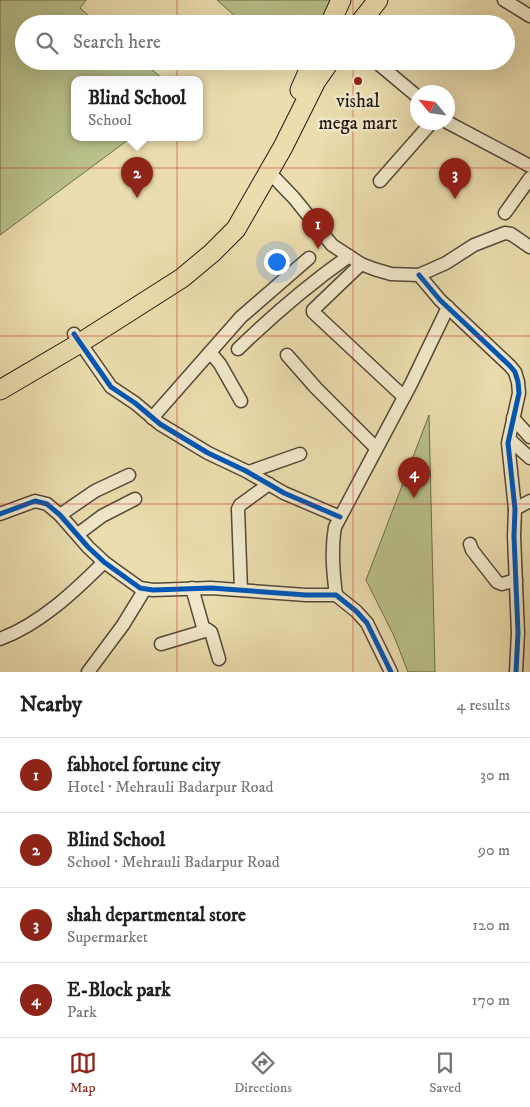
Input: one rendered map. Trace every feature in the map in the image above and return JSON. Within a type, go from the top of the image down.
[{"type":"main road","points":[[334,15],[342,0]]},
{"type":"main road","points":[[366,15],[378,0]]},
{"type":"main road","points":[[0,390],[182,266],[226,226],[241,205],[261,169],[289,115],[309,70]]},
{"type":"main road","points":[[0,379],[77,338],[182,278],[212,253],[236,229],[324,70]]},
{"type":"street","points":[[504,0],[530,16]]},
{"type":"street","points":[[386,70],[410,90]]},
{"type":"street","points":[[455,126],[530,166]]},
{"type":"street","points":[[380,181],[425,130]]},
{"type":"street","points":[[269,172],[294,198],[332,245],[361,264],[391,274],[419,275],[446,263],[474,245],[505,232],[530,247]]},
{"type":"street","points":[[505,213],[530,178]]},
{"type":"street","points":[[238,349],[279,310],[349,256]]},
{"type":"street","points":[[152,418],[252,306],[309,258]]},
{"type":"street","points":[[361,264],[313,312],[404,397]]},
{"type":"street","points":[[419,275],[448,307],[515,372],[518,382],[519,393],[509,439],[515,509],[514,536],[518,633],[516,672]]},
{"type":"street","points":[[336,595],[332,545],[335,527],[404,397],[448,307]]},
{"type":"street","points":[[77,338],[111,387],[185,441],[249,472],[284,493],[340,517]]},
{"type":"street","points":[[210,352],[220,364],[241,401]]},
{"type":"street","points":[[287,355],[316,388],[376,448]]},
{"type":"street","points":[[509,439],[525,454],[530,438],[513,418]]},
{"type":"street","points":[[249,472],[300,454]]},
{"type":"street","points":[[60,515],[95,491],[130,475]]},
{"type":"street","points":[[241,590],[238,509],[240,505],[269,484]]},
{"type":"street","points":[[78,534],[102,516],[135,500]]},
{"type":"street","points":[[515,509],[530,500]]},
{"type":"street","points":[[0,514],[35,501],[47,504],[60,515],[104,562],[136,587],[145,590],[192,588],[336,595],[356,611],[367,623],[391,672]]},
{"type":"street","points":[[470,544],[472,550],[497,582],[502,584],[516,580]]},
{"type":"street","points":[[0,639],[37,621],[88,579],[104,562]]},
{"type":"street","points":[[192,588],[203,626],[211,632],[219,659]]},
{"type":"street","points":[[88,672],[123,625],[145,590]]},
{"type":"street","points":[[161,644],[208,630]]},
{"type":"green space","points":[[0,0],[86,0],[80,8],[88,15],[15,15],[15,70],[152,70],[160,76],[71,76],[71,141],[127,141],[0,235]]},
{"type":"green space","points":[[217,0],[335,0],[326,15],[234,15]]},
{"type":"green space","points":[[429,415],[435,672],[408,672],[394,636],[366,580]]},
{"type":"cycle path","points":[[419,275],[440,300],[510,366],[515,372],[518,382],[519,393],[508,443],[515,509],[514,536],[518,633],[516,672]]},
{"type":"cycle path","points":[[74,334],[111,387],[135,403],[160,424],[208,453],[246,471],[284,493],[340,517]]},
{"type":"cycle path","points":[[0,514],[35,501],[47,504],[60,515],[104,562],[140,588],[153,590],[211,588],[306,595],[336,595],[356,611],[367,623],[391,672]]},
{"type":"place","name":"vishal mega mart","points":[[358,81]]},
{"type":"place","name":"Blind School","points":[[137,198]]},
{"type":"place","name":"shah departmental store","points":[[455,199]]},
{"type":"place","name":"fabhotel fortune city","points":[[318,249]]},
{"type":"place","name":"E-Block park","points":[[414,498]]}]
